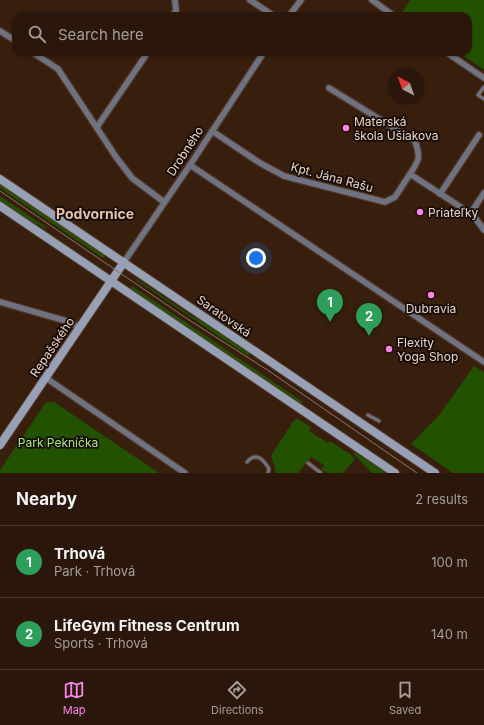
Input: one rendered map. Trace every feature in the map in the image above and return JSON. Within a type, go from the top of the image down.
[{"type":"main road","name":"Saratovská","points":[[0,178],[435,473]]},
{"type":"main road","points":[[0,206],[395,473]]},
{"type":"main road","name":"Repašského","points":[[0,445],[124,262]]},
{"type":"street","points":[[175,12],[176,0]]},
{"type":"street","points":[[250,0],[268,12]]},
{"type":"street","points":[[292,12],[301,0]]},
{"type":"street","points":[[372,0],[388,12]]},
{"type":"street","points":[[0,30],[12,38]]},
{"type":"street","points":[[38,56],[58,69],[116,157],[132,178],[164,202]]},
{"type":"street","points":[[97,127],[145,56]]},
{"type":"street","name":"Drobného","points":[[124,262],[261,56]]},
{"type":"street","points":[[452,56],[484,78]]},
{"type":"street","name":"Kpt. Jána Rašu","points":[[212,131],[260,163],[284,176],[385,202],[395,197],[418,162],[419,151],[415,141],[329,88]]},
{"type":"street","points":[[440,194],[479,134]]},
{"type":"street","points":[[190,165],[484,362]]},
{"type":"street","points":[[410,174],[473,215],[484,230]]},
{"type":"street","points":[[470,213],[484,193]]},
{"type":"street","points":[[0,302],[70,322],[80,328]]},
{"type":"street","points":[[46,378],[185,473]]},
{"type":"lane","points":[[484,87],[478,95],[484,99]]},
{"type":"lane","points":[[368,415],[379,421]]},
{"type":"lane","points":[[247,462],[249,459],[254,457],[260,458],[265,461],[269,469],[268,473]]},
{"type":"lane","points":[[308,463],[321,473]]},
{"type":"green space","points":[[410,0],[484,0],[484,70],[464,56],[472,56],[472,12],[402,12]]},
{"type":"green space","points":[[0,184],[106,255],[103,258],[0,188]]},
{"type":"green space","points":[[0,196],[47,228],[46,229],[25,218],[0,201]]},
{"type":"green space","points":[[137,279],[192,316],[210,325],[250,353],[248,356],[136,280]]},
{"type":"green space","points":[[132,286],[303,402],[299,404],[130,289]]},
{"type":"green space","points":[[474,366],[484,372],[484,473],[453,473],[411,444],[440,414]]},
{"type":"green space","name":"Park Pekníčka","points":[[46,402],[54,402],[159,473],[0,473],[0,470]]},
{"type":"green space","points":[[296,419],[311,427],[309,431],[328,443],[330,441],[355,459],[343,473],[327,473],[321,469],[324,465],[311,457],[298,473],[275,473],[272,454]]},
{"type":"green space","points":[[352,452],[356,453],[388,473],[372,473]]},
{"type":"tram line","points":[[0,191],[189,320],[269,371],[417,473]]},
{"type":"place","name":"Materská škola Ušiakova","points":[[346,128]]},
{"type":"place","name":"Priateľky","points":[[420,212]]},
{"type":"place","name":"Dubravia","points":[[431,295]]},
{"type":"place","name":"Trhová","points":[[330,322]]},
{"type":"place","name":"LifeGym Fitness Centrum","points":[[369,336]]},
{"type":"place","name":"Flexity Yoga Shop","points":[[389,349]]},
{"type":"district","name":"Podvornice","points":[[95,213]]}]
